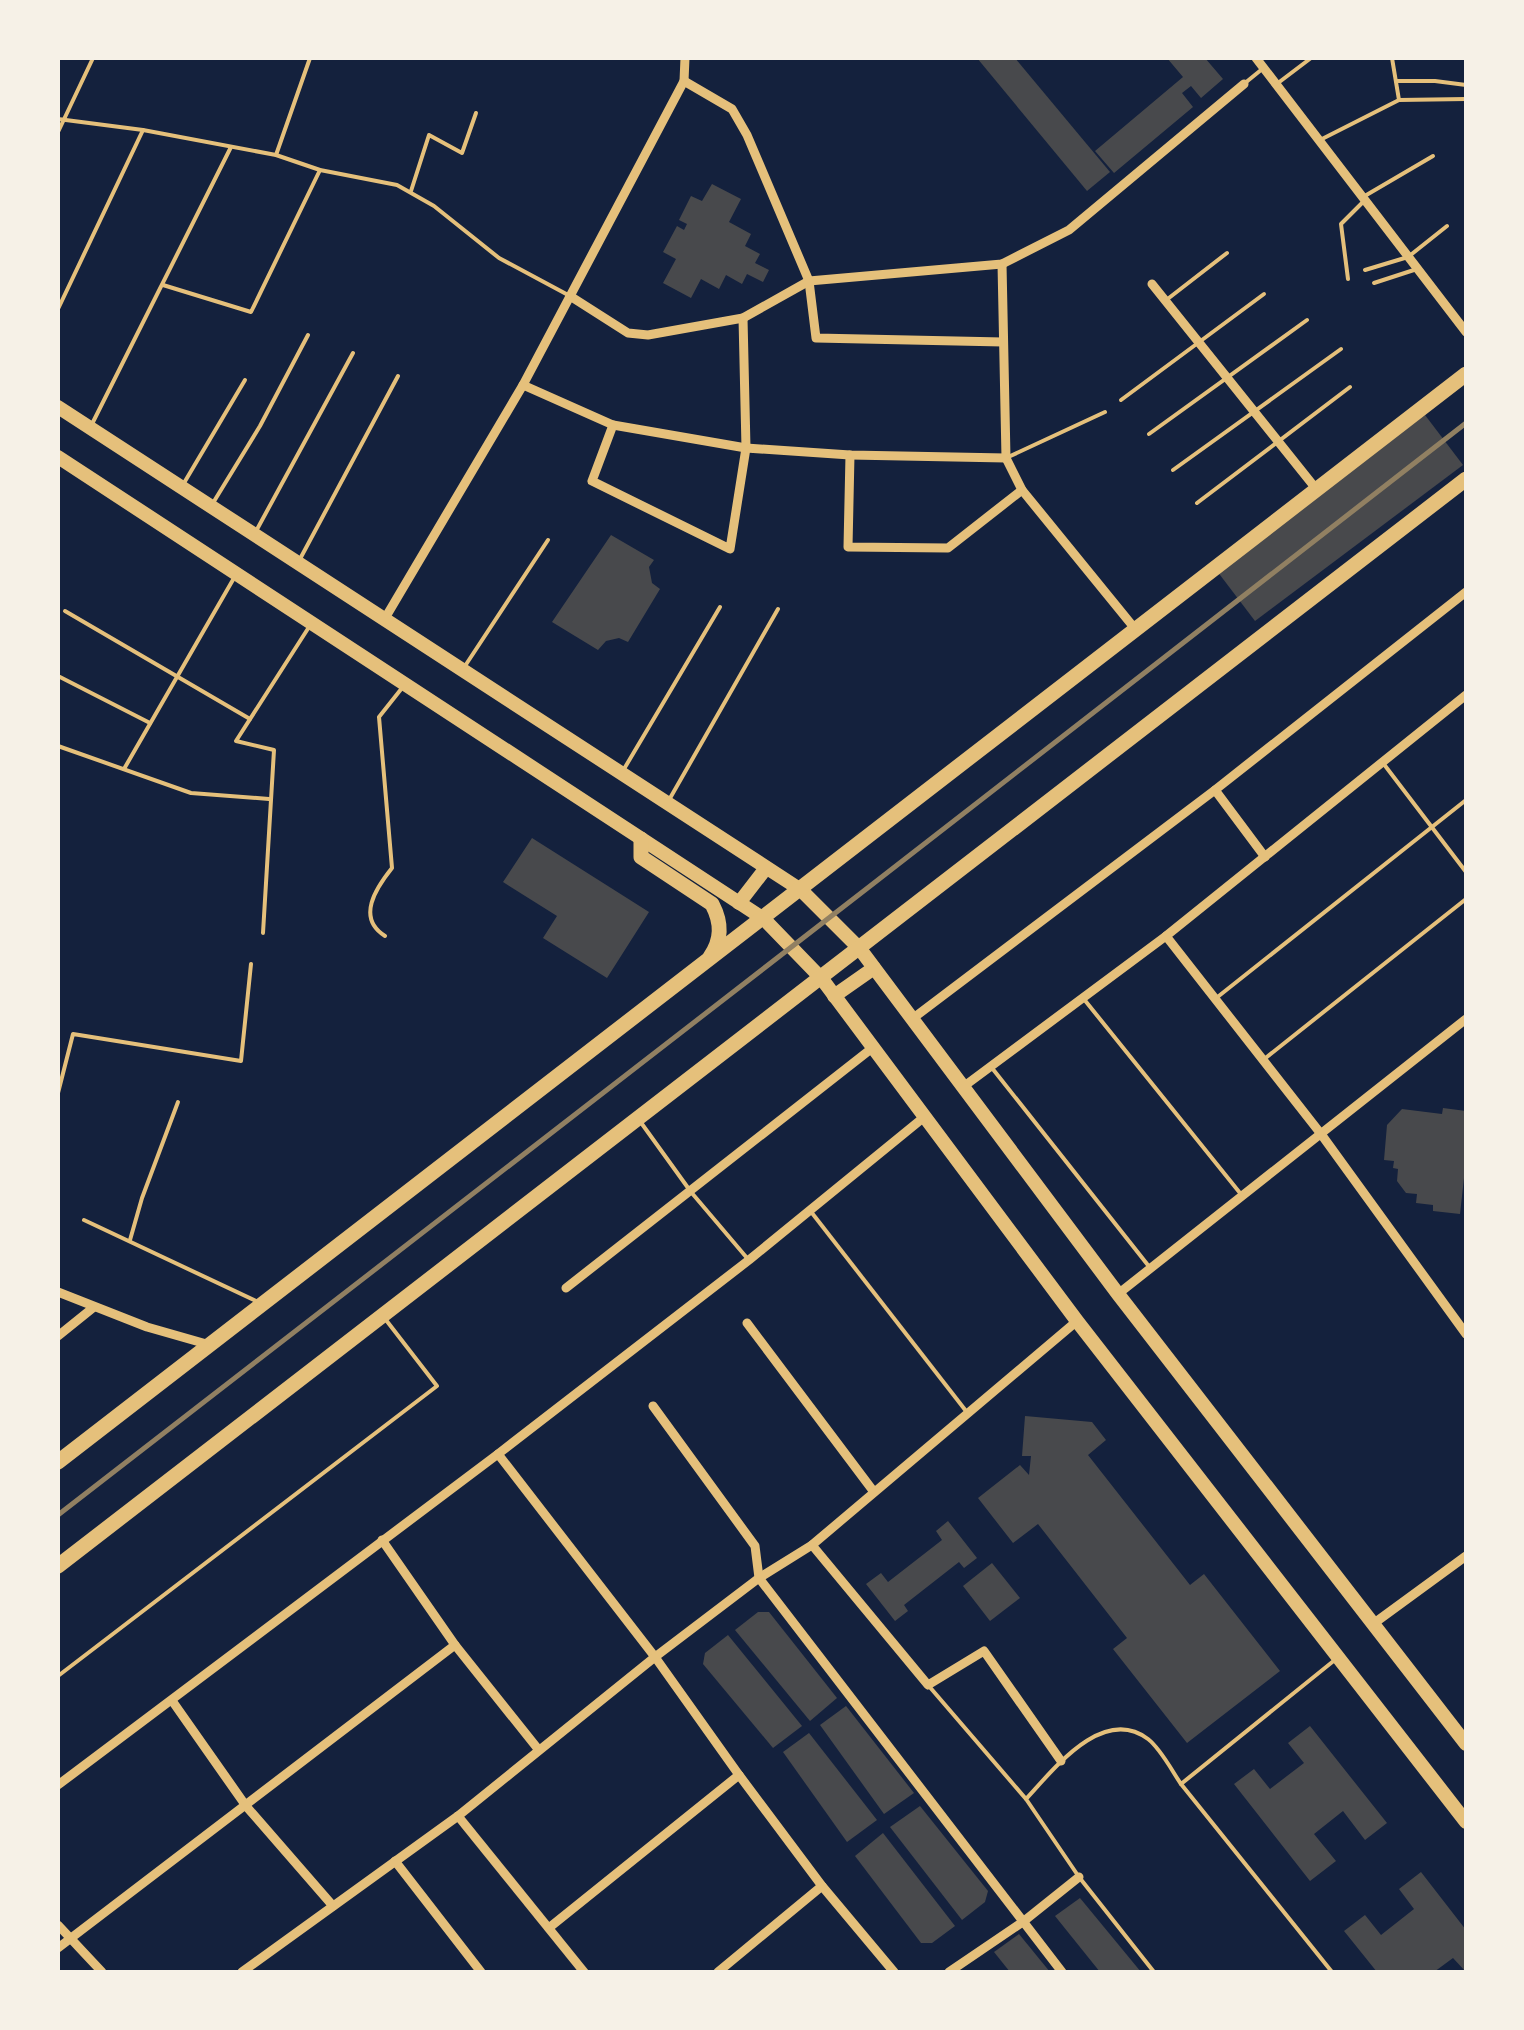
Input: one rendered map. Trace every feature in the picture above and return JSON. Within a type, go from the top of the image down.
[{"type":"highway","points":[[58,1462],[1466,374]]},
{"type":"highway","points":[[58,1566],[1466,479]]},
{"type":"highway","points":[[641,840],[641,857],[712,904],[718,914],[718,945],[705,965]]},
{"type":"main road","points":[[58,407],[801,890],[860,949],[1118,1294],[1466,1744]]},
{"type":"main road","points":[[58,457],[764,919],[822,979],[1077,1321],[1466,1822]]},
{"type":"main road","points":[[738,903],[766,868]]},
{"type":"main road","points":[[834,996],[874,968]]},
{"type":"street","points":[[384,620],[523,386],[684,81],[685,58]]},
{"type":"street","points":[[1256,58],[1466,332]]},
{"type":"street","points":[[684,81],[732,109],[747,134],[809,281],[816,338],[1002,342]]},
{"type":"street","points":[[570,296],[628,333],[648,335],[744,318],[809,281],[1002,264],[1069,230],[1244,84]]},
{"type":"street","points":[[1002,264],[1006,458],[1022,490],[1136,630]]},
{"type":"street","points":[[1152,284],[1317,490]]},
{"type":"street","points":[[613,425],[592,481],[730,549],[746,448],[744,318]]},
{"type":"street","points":[[523,386],[613,425],[746,448],[1006,458]]},
{"type":"street","points":[[850,455],[848,548],[948,548],[1022,490]]},
{"type":"street","points":[[912,1019],[1466,592]]},
{"type":"street","points":[[963,1087],[1166,936],[1466,695]]},
{"type":"street","points":[[1214,790],[1265,857]]},
{"type":"street","points":[[1166,936],[1321,1134],[1466,1334]]},
{"type":"street","points":[[1118,1294],[1466,1018]]},
{"type":"street","points":[[566,1288],[872,1049]]},
{"type":"street","points":[[58,1786],[498,1454],[749,1260],[923,1118]]},
{"type":"street","points":[[58,1292],[147,1327],[210,1345]]},
{"type":"street","points":[[58,1336],[94,1307]]},
{"type":"street","points":[[242,1972],[458,1816],[655,1656],[759,1578],[812,1545],[1077,1321]]},
{"type":"street","points":[[747,1322],[874,1492]]},
{"type":"street","points":[[653,1406],[755,1546],[759,1578],[1062,1972]]},
{"type":"street","points":[[498,1454],[655,1656],[822,1886],[894,1972]]},
{"type":"street","points":[[382,1540],[456,1645],[538,1749]]},
{"type":"street","points":[[812,1545],[928,1685],[984,1651],[1061,1762]]},
{"type":"street","points":[[1373,1624],[1466,1556]]},
{"type":"street","points":[[58,1948],[456,1645]]},
{"type":"street","points":[[173,1702],[246,1806],[333,1906]]},
{"type":"street","points":[[550,1927],[738,1775]]},
{"type":"street","points":[[458,1816],[584,1972]]},
{"type":"street","points":[[395,1862],[481,1972]]},
{"type":"street","points":[[949,1972],[1024,1921],[1080,1876]]},
{"type":"street","points":[[718,1972],[822,1886]]},
{"type":"street","points":[[58,1925],[102,1972]]},
{"type":"lane","points":[[58,132],[60,120],[92,58]]},
{"type":"lane","points":[[276,155],[310,58]]},
{"type":"lane","points":[[1278,83],[1311,58]]},
{"type":"lane","points":[[1392,58],[1399,100]]},
{"type":"lane","points":[[1244,84],[1264,67]]},
{"type":"lane","points":[[1397,81],[1434,80],[1466,85]]},
{"type":"lane","points":[[1320,140],[1399,100],[1466,98]]},
{"type":"lane","points":[[411,190],[430,135],[462,153],[476,113]]},
{"type":"lane","points":[[60,120],[231,146],[411,190],[499,258],[570,296]]},
{"type":"lane","points":[[58,309],[144,130]]},
{"type":"lane","points":[[90,428],[231,146]]},
{"type":"lane","points":[[1348,279],[1341,224],[1364,198],[1433,156]]},
{"type":"lane","points":[[162,284],[251,312],[320,170]]},
{"type":"lane","points":[[1366,270],[1408,257],[1447,226]]},
{"type":"lane","points":[[1165,301],[1227,253]]},
{"type":"lane","points":[[1374,282],[1418,268]]},
{"type":"lane","points":[[1122,400],[1264,294]]},
{"type":"lane","points":[[1149,434],[1308,320]]},
{"type":"lane","points":[[210,507],[260,426],[308,335]]},
{"type":"lane","points":[[1173,470],[1341,349]]},
{"type":"lane","points":[[254,536],[353,353]]},
{"type":"lane","points":[[298,564],[398,376]]},
{"type":"lane","points":[[181,487],[244,380]]},
{"type":"lane","points":[[1197,503],[1350,387]]},
{"type":"lane","points":[[1006,458],[1105,412]]},
{"type":"lane","points":[[462,670],[548,540]]},
{"type":"lane","points":[[124,769],[236,574]]},
{"type":"lane","points":[[622,773],[720,608]]},
{"type":"lane","points":[[667,804],[778,608]]},
{"type":"lane","points":[[65,611],[250,719]]},
{"type":"lane","points":[[262,933],[274,750],[236,741],[312,623]]},
{"type":"lane","points":[[58,676],[150,723]]},
{"type":"lane","points":[[385,936],[369,918],[374,891],[392,868],[379,717],[404,684]]},
{"type":"lane","points":[[58,746],[191,793],[269,799]]},
{"type":"lane","points":[[1383,762],[1466,872]]},
{"type":"lane","points":[[1215,999],[1466,800]]},
{"type":"lane","points":[[1263,1060],[1466,899]]},
{"type":"lane","points":[[58,1093],[73,1034],[240,1061],[250,964]]},
{"type":"lane","points":[[1083,998],[1242,1196]]},
{"type":"lane","points":[[991,1066],[1151,1268]]},
{"type":"lane","points":[[130,1240],[178,1102]]},
{"type":"lane","points":[[640,1120],[691,1192],[749,1260]]},
{"type":"lane","points":[[810,1210],[969,1414]]},
{"type":"lane","points":[[84,1220],[263,1304]]},
{"type":"lane","points":[[58,1676],[437,1386],[383,1316]]},
{"type":"lane","points":[[1182,1784],[1338,1657]]},
{"type":"lane","points":[[928,1685],[1026,1800],[1154,1972]]},
{"type":"lane","points":[[1026,1800],[1061,1762],[1098,1733],[1118,1729],[1148,1739],[1332,1972]]},
{"type":"building","points":[[977,58],[1015,58],[1110,172],[1087,191]]},
{"type":"building","points":[[1167,58],[1205,58],[1223,79],[1201,98],[1191,86],[1182,93],[1193,107],[1114,173],[1095,151],[1183,77]]},
{"type":"building","points":[[712,184],[741,199],[729,222],[751,234],[745,246],[760,254],[755,263],[769,270],[763,282],[747,274],[742,284],[726,275],[719,289],[701,279],[691,298],[663,283],[676,259],[663,252],[677,226],[684,230],[687,224],[679,220],[691,196],[702,201]]},
{"type":"building","points":[[1425,415],[1463,465],[1255,621],[1217,571]]},
{"type":"building","points":[[611,535],[654,560],[649,567],[652,583],[660,589],[628,642],[619,638],[606,641],[598,650],[552,622]]},
{"type":"building","points":[[532,838],[649,912],[607,978],[543,938],[557,916],[503,882]]},
{"type":"building","points":[[1443,1108],[1466,1111],[1460,1214],[1433,1211],[1433,1205],[1416,1203],[1417,1194],[1406,1193],[1397,1181],[1394,1161],[1384,1160],[1387,1125],[1402,1109],[1442,1114]]},
{"type":"building","points":[[1025,1416],[1092,1422],[1106,1440],[1088,1455],[1190,1585],[1204,1574],[1280,1671],[1187,1743],[1113,1649],[1127,1638],[1038,1524],[1013,1543],[978,1498],[1020,1465],[1029,1475],[1031,1456],[1022,1456]]},
{"type":"building","points":[[948,1521],[977,1558],[964,1568],[959,1562],[904,1605],[908,1611],[895,1621],[866,1584],[881,1573],[888,1582],[942,1540],[936,1531]]},
{"type":"building","points":[[992,1563],[1020,1598],[990,1621],[963,1586]]},
{"type":"building","points":[[758,1612],[769,1612],[837,1698],[810,1721],[735,1630]]},
{"type":"building","points":[[728,1635],[802,1726],[773,1748],[703,1664],[705,1653]]},
{"type":"building","points":[[846,1706],[914,1793],[884,1814],[820,1725]]},
{"type":"building","points":[[1310,1726],[1387,1823],[1365,1840],[1343,1811],[1314,1834],[1336,1861],[1310,1881],[1234,1784],[1254,1769],[1270,1789],[1304,1763],[1288,1743]]},
{"type":"building","points":[[809,1733],[877,1820],[847,1842],[783,1752]]},
{"type":"building","points":[[920,1806],[988,1891],[985,1902],[962,1920],[890,1827]]},
{"type":"building","points":[[883,1833],[955,1926],[932,1943],[921,1943],[855,1856]]},
{"type":"building","points":[[1421,1872],[1466,1930],[1466,1972],[1453,1958],[1434,1972],[1377,1972],[1344,1931],[1365,1915],[1381,1935],[1414,1909],[1399,1889]]},
{"type":"building","points":[[1080,1898],[1141,1972],[1100,1972],[1055,1916]]},
{"type":"building","points":[[1019,1934],[1050,1972],[1010,1972],[994,1952]]},
{"type":"railway","points":[[58,1515],[1466,423]]}]
